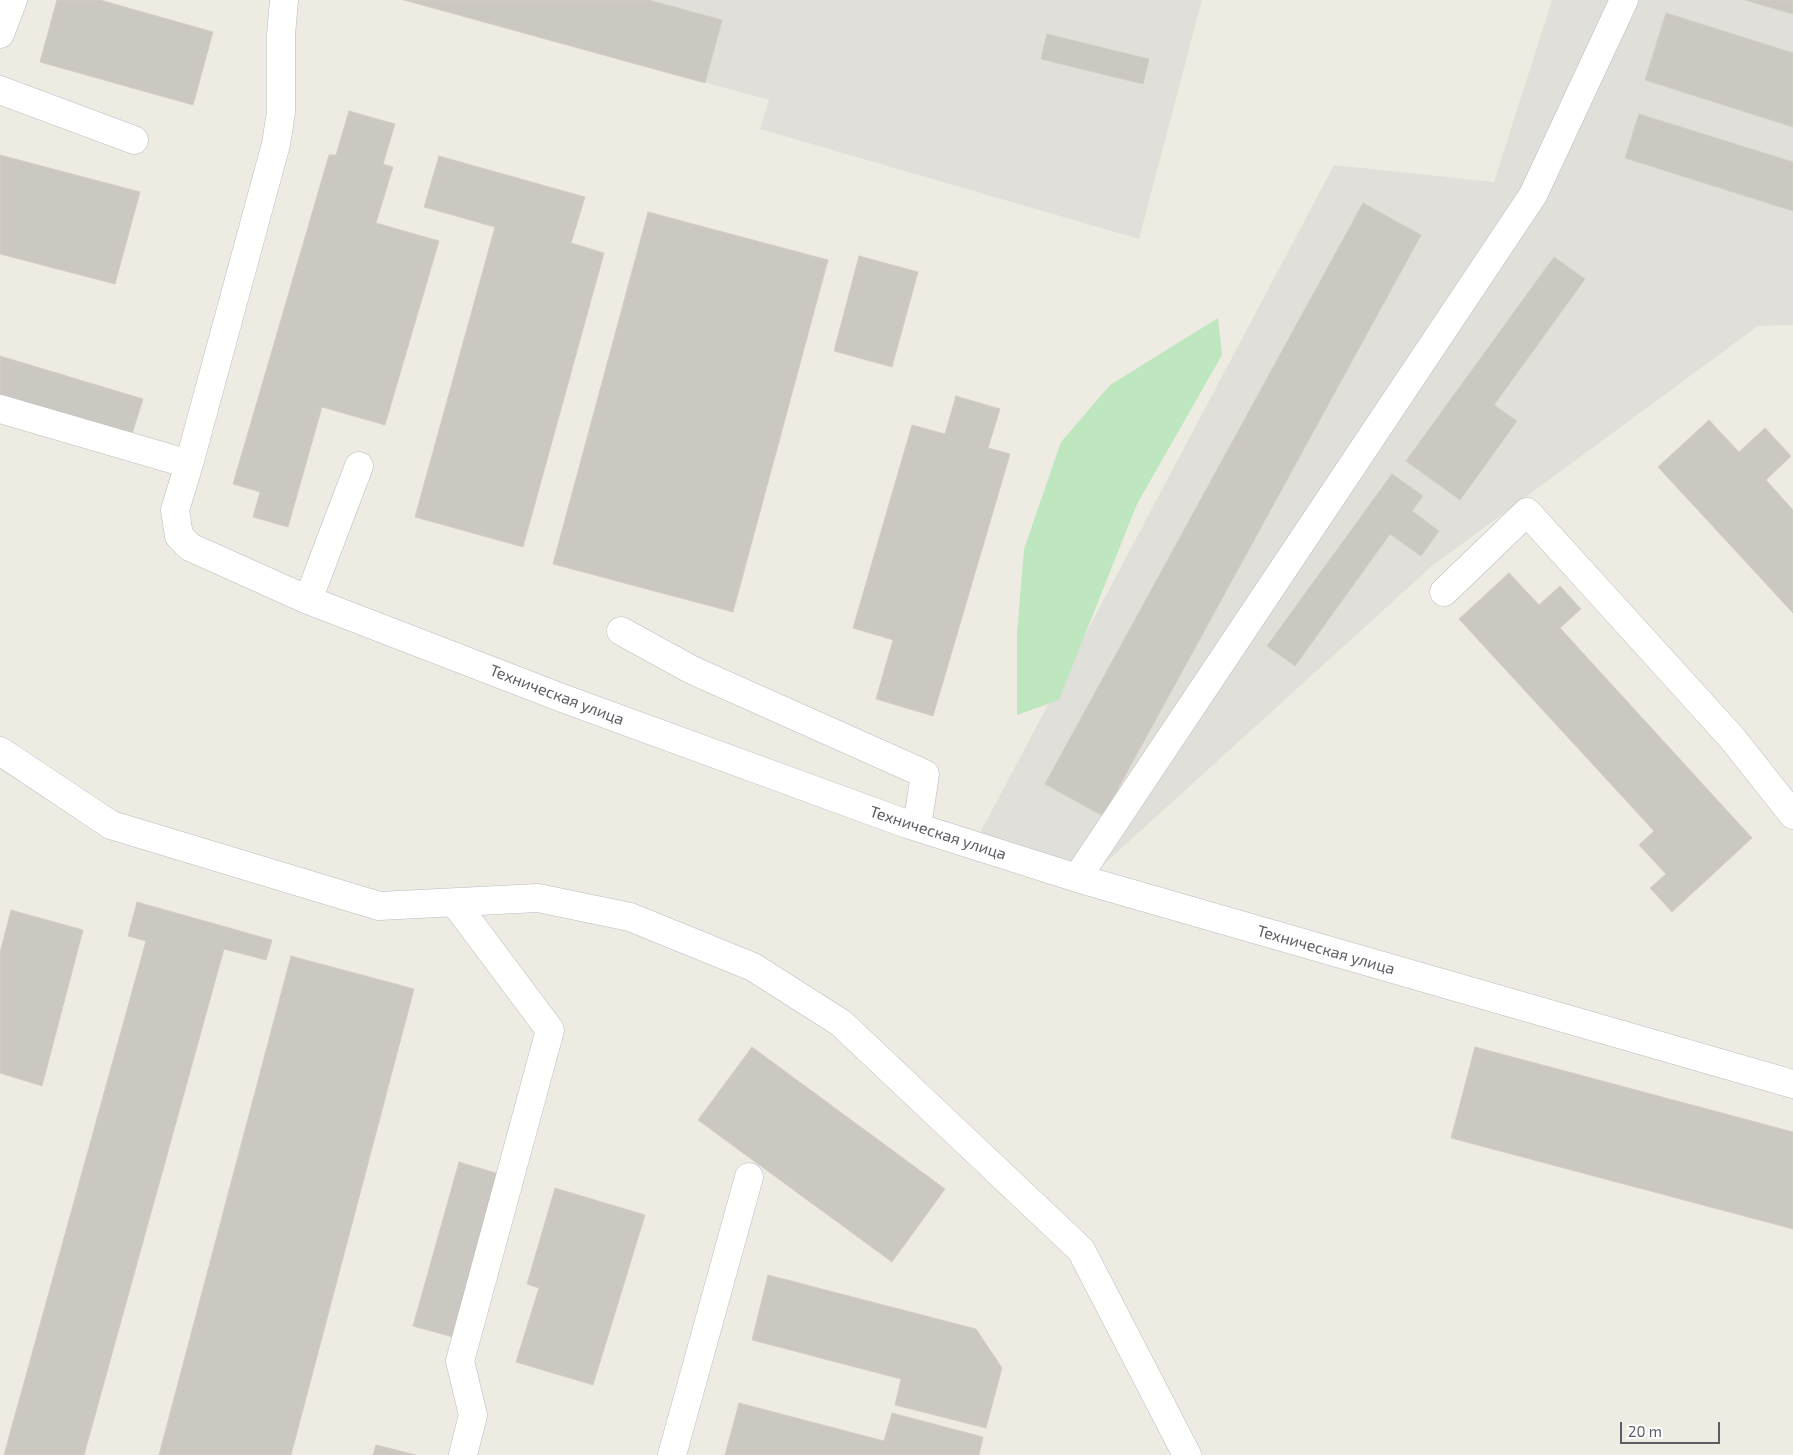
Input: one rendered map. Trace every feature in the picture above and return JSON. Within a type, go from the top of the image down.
[{"type":"lane","points":[[0,34],[13,0]]},
{"type":"lane","name":"Техническая улица","points":[[284,0],[281,35],[281,112],[276,144],[175,510],[179,536],[190,547],[202,554],[241,568],[308,600],[571,701],[917,827],[1077,878],[1793,1084]]},
{"type":"lane","points":[[1077,878],[1532,195],[1624,0]]},
{"type":"lane","points":[[0,90],[134,140]]},
{"type":"lane","points":[[0,409],[189,464]]},
{"type":"lane","points":[[308,600],[359,466]]},
{"type":"lane","points":[[1444,592],[1527,512],[1732,738],[1793,815]]},
{"type":"lane","points":[[621,631],[692,670],[925,774],[917,827]]},
{"type":"lane","points":[[0,751],[111,825],[380,906],[538,898],[630,917],[753,967],[840,1024],[1081,1250],[1187,1455]]},
{"type":"lane","points":[[455,903],[550,1030],[460,1361],[473,1415],[463,1455]]},
{"type":"lane","points":[[672,1455],[749,1177]]},
{"type":"shaded area","points":[[404,0],[1202,0],[1139,239],[760,129],[769,100]]},
{"type":"shaded area","points":[[1552,0],[1793,0],[1793,325],[1758,326],[1432,566],[1092,875],[980,833],[1334,165],[1494,182]]},
{"type":"green space","points":[[1218,318],[1222,355],[1137,504],[1059,700],[1017,715],[1017,634],[1024,549],[1061,442],[1110,385]]},
{"type":"building","points":[[57,0],[100,0],[213,32],[193,105],[40,62]]},
{"type":"building","points":[[404,0],[649,0],[722,20],[705,83]]},
{"type":"building","points":[[1745,0],[1793,0],[1793,14]]},
{"type":"building","points":[[1666,13],[1793,53],[1793,127],[1645,80]]},
{"type":"building","points":[[1047,34],[1149,59],[1143,84],[1041,59]]},
{"type":"building","points":[[349,111],[395,124],[383,164],[393,167],[376,223],[439,241],[385,425],[322,407],[288,527],[253,517],[260,492],[233,484],[329,155],[336,155]]},
{"type":"building","points":[[1639,114],[1793,162],[1793,211],[1625,158]]},
{"type":"building","points":[[0,155],[140,192],[115,284],[0,254]]},
{"type":"building","points":[[439,156],[585,197],[571,243],[604,253],[523,547],[415,517],[495,227],[424,207]]},
{"type":"building","points":[[1363,203],[1421,235],[1103,816],[1045,784]]},
{"type":"building","points":[[648,212],[828,260],[733,612],[553,564]]},
{"type":"building","points":[[859,256],[918,272],[892,367],[834,351]]},
{"type":"building","points":[[1554,257],[1585,279],[1494,405],[1517,421],[1460,500],[1406,461]]},
{"type":"building","points":[[0,356],[143,399],[132,434],[0,394]]},
{"type":"building","points":[[956,396],[1000,409],[988,448],[1010,454],[933,716],[876,699],[893,640],[853,628],[912,425],[945,434]]},
{"type":"building","points":[[1709,420],[1739,452],[1765,428],[1791,456],[1766,480],[1793,510],[1793,613],[1658,467]]},
{"type":"building","points":[[1392,474],[1423,496],[1412,511],[1439,531],[1421,556],[1390,534],[1295,666],[1267,646]]},
{"type":"building","points":[[1509,573],[1539,605],[1560,586],[1581,609],[1560,628],[1752,838],[1672,912],[1650,888],[1666,874],[1639,845],[1654,831],[1459,619]]},
{"type":"building","points":[[137,902],[272,940],[266,960],[224,949],[84,1455],[4,1455],[146,941],[128,936]]},
{"type":"building","points":[[11,910],[83,930],[42,1086],[0,1073],[0,953]]},
{"type":"building","points":[[291,956],[414,989],[291,1455],[159,1455]]},
{"type":"building","points":[[752,1047],[945,1189],[892,1262],[698,1120]]},
{"type":"building","points":[[1475,1047],[1793,1132],[1793,1229],[1451,1138]]},
{"type":"building","points":[[459,1162],[499,1174],[453,1337],[413,1326]]},
{"type":"building","points":[[555,1188],[645,1215],[593,1385],[516,1362],[539,1288],[527,1284]]},
{"type":"building","points":[[768,1275],[976,1329],[1002,1368],[986,1428],[895,1405],[901,1379],[752,1340]]},
{"type":"building","points":[[739,1403],[884,1441],[892,1413],[983,1437],[979,1455],[725,1455]]},
{"type":"building","points":[[376,1445],[416,1455],[373,1455]]}]
